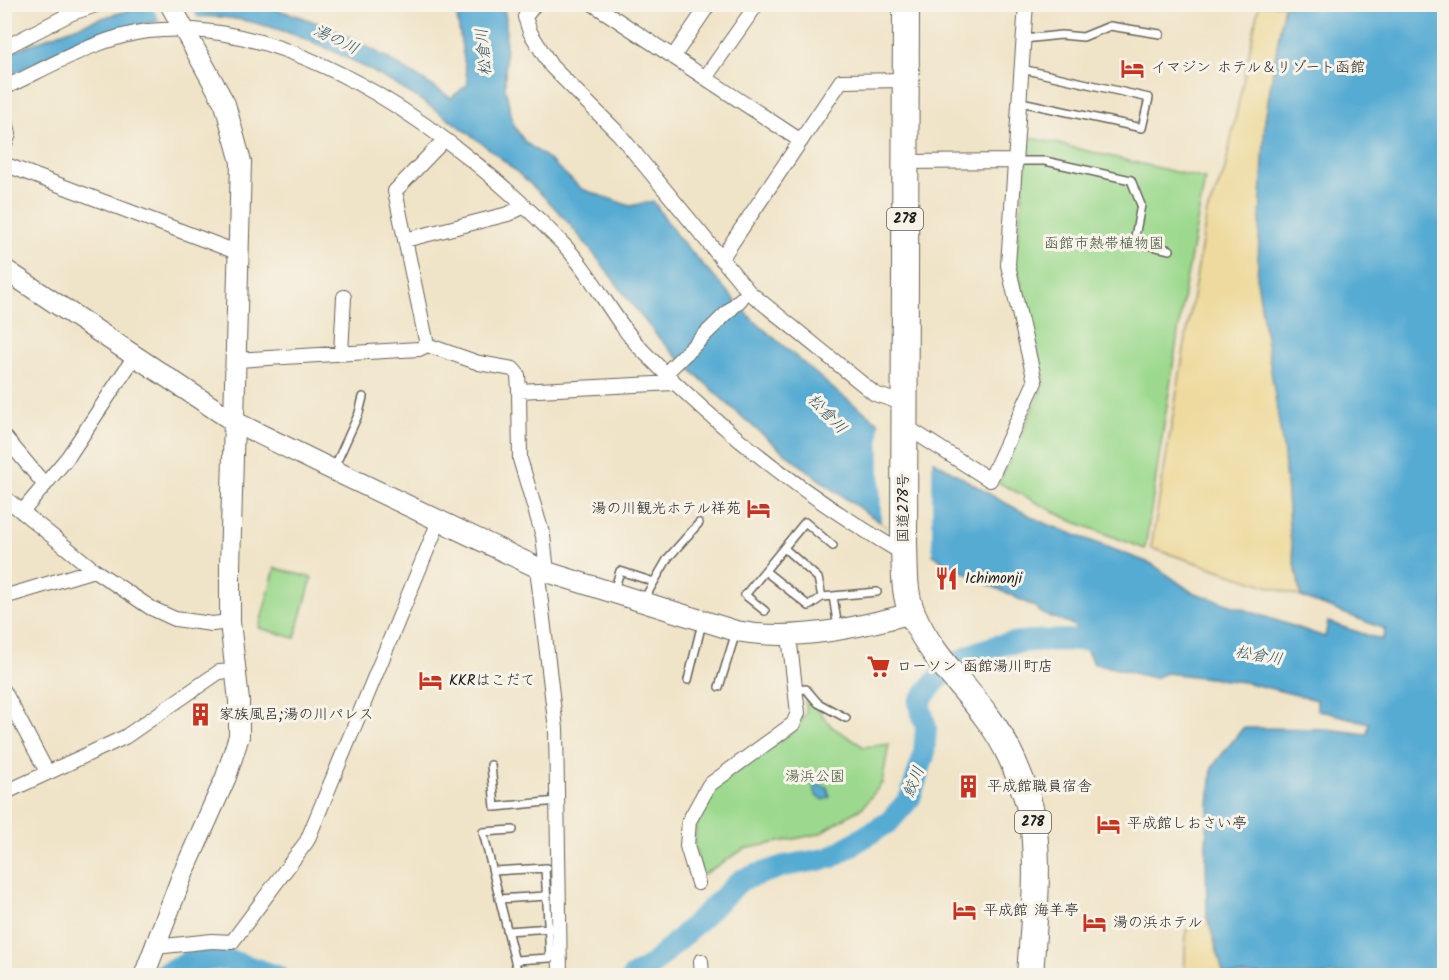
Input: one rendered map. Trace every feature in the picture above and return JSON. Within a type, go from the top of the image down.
[{"type":"highway","name":"国道278号","points":[[906,4],[904,548],[907,591],[912,613],[941,658],[987,717],[1011,756],[1030,809],[1035,858],[1030,975]]},
{"type":"street","points":[[4,48],[70,9],[99,4]]},
{"type":"street","points":[[149,962],[182,876],[226,777],[239,736],[239,701],[230,622],[233,421],[241,162],[225,104],[171,4]]},
{"type":"street","points":[[535,4],[525,17],[530,32],[551,66],[619,134],[664,185],[749,292],[905,421],[990,480],[1016,429],[1035,382],[1008,265],[1017,161],[1026,4]]},
{"type":"street","points":[[593,4],[801,141]]},
{"type":"street","points":[[673,57],[709,4]]},
{"type":"street","points":[[705,78],[757,4]]},
{"type":"street","points":[[4,88],[81,51],[129,35],[182,27],[213,31],[284,48],[331,69],[444,140],[504,186],[566,247],[626,331],[674,383],[796,485],[904,548]]},
{"type":"street","points":[[721,259],[841,81],[905,80]]},
{"type":"street","points":[[4,112],[9,124],[4,146]]},
{"type":"street","points":[[427,345],[394,191],[444,140]]},
{"type":"street","points":[[905,162],[1017,161]]},
{"type":"street","points":[[4,164],[239,253]]},
{"type":"street","points":[[405,240],[498,217],[525,207]]},
{"type":"street","points":[[5,271],[233,421],[542,570],[736,631],[759,635],[789,636],[912,613]]},
{"type":"street","points":[[341,353],[344,297]]},
{"type":"street","points":[[674,365],[741,300]]},
{"type":"street","points":[[236,360],[419,348],[427,345],[479,363],[513,369],[518,375],[520,459],[543,536],[542,570],[556,729],[557,801],[552,868],[554,928],[560,975]]},
{"type":"street","points":[[22,512],[68,457],[135,356]]},
{"type":"street","points":[[519,391],[674,383]]},
{"type":"street","points":[[4,436],[45,485]]},
{"type":"street","points":[[4,497],[94,570],[151,608],[175,619],[212,624],[230,622]]},
{"type":"street","points":[[149,962],[212,941],[232,942],[307,841],[439,521]]},
{"type":"street","points":[[4,597],[94,570]]},
{"type":"street","points":[[698,883],[687,846],[689,821],[709,784],[793,724],[798,713],[789,636]]},
{"type":"street","points":[[4,793],[124,737],[219,672],[235,671]]},
{"type":"street","points":[[4,691],[47,772]]},
{"type":"street","points":[[701,961],[702,975]]},
{"type":"lane","points":[[1097,4],[1148,4]]},
{"type":"lane","points":[[1024,39],[1061,35],[1083,37],[1110,26],[1160,34]]},
{"type":"lane","points":[[1021,102],[1142,128],[1149,98],[1022,69]]},
{"type":"lane","points":[[1017,161],[1045,161],[1131,180],[1141,205],[1134,242],[1170,250]]},
{"type":"lane","points":[[333,470],[359,413],[363,397]]},
{"type":"lane","points":[[765,611],[746,595],[805,522],[833,546]]},
{"type":"lane","points":[[642,602],[668,558],[699,523]]},
{"type":"lane","points":[[784,548],[818,578],[822,597]]},
{"type":"lane","points":[[614,592],[620,570],[654,582]]},
{"type":"lane","points":[[765,571],[809,606],[822,597],[877,592]]},
{"type":"lane","points":[[833,596],[838,628]]},
{"type":"lane","points":[[688,680],[703,620]]},
{"type":"lane","points":[[718,687],[736,631]]},
{"type":"lane","points":[[796,690],[806,689],[818,703],[846,718]]},
{"type":"lane","points":[[491,765],[495,807],[557,801]]},
{"type":"lane","points":[[513,830],[483,832],[518,974]]},
{"type":"lane","points":[[493,871],[552,868],[546,896],[554,928],[550,958],[514,960]]},
{"type":"lane","points":[[500,898],[546,896]]},
{"type":"lane","points":[[507,931],[554,928]]},
{"type":"green space","name":"函館市熱帯植物園","points":[[1029,137],[1205,179],[1185,287],[1145,549],[1072,521],[999,483],[1045,381],[1015,261]]},
{"type":"green space","points":[[275,568],[312,578],[295,638],[259,628]]},
{"type":"green space","name":"湯浜公園","points":[[806,695],[832,727],[864,747],[889,744],[882,783],[863,807],[819,834],[744,849],[701,876],[694,841],[699,811],[716,786],[796,729],[806,714]]},
{"type":"sand","points":[[1259,5],[1284,5],[1265,120],[1290,535],[1301,597],[1151,548],[1207,212],[1224,173]]},
{"type":"sand","points":[[1207,916],[1224,975],[1184,976],[1186,931]]},
{"type":"water","points":[[163,4],[251,5],[305,18],[380,54],[451,98],[468,84],[455,5],[503,5],[506,18],[505,88],[514,126],[525,142],[582,189],[630,206],[653,201],[677,236],[752,319],[837,392],[929,458],[998,499],[1044,523],[1152,564],[1192,592],[1325,637],[1328,622],[1382,640],[1385,629],[1301,597],[1290,535],[1284,455],[1257,280],[1265,120],[1284,5],[1444,5],[1444,975],[1224,975],[1207,916],[1206,845],[1212,767],[1243,728],[1327,729],[1367,734],[1369,723],[1317,710],[1317,700],[1244,682],[1166,673],[1154,678],[1093,663],[1074,626],[1044,614],[1035,607],[956,568],[913,543],[849,501],[760,432],[664,344],[589,248],[544,197],[477,140],[394,83],[304,39],[261,24],[220,17],[165,20],[137,26],[81,43],[5,78],[5,56],[10,53],[104,17]]},
{"type":"water","points":[[809,778],[820,786],[827,787],[830,797],[824,800],[817,797],[813,785],[807,779]]},
{"type":"pier","points":[[151,5],[191,5],[199,22],[162,24]]},
{"type":"pier","points":[[879,419],[932,456],[932,557],[881,523]]},
{"type":"waterway","name":"鮫川","points":[[633,976],[651,966],[741,880],[784,866],[830,858],[889,822],[910,798],[924,755],[926,727],[919,703],[938,679],[958,662],[980,651],[1004,644],[1055,640],[1110,640]]},
{"type":"waterway","name":"鮫川","points":[[159,976],[188,962],[225,959],[277,976]]},
{"type":"place","name":"イマジン ホテル＆リゾート函館","points":[[1133,68]]},
{"type":"place","name":"湯の川観光ホテル祥苑","points":[[759,509]]},
{"type":"place","name":"Ichimonji","points":[[947,579]]},
{"type":"place","name":"ローソン 函館湯川町店","points":[[879,667]]},
{"type":"place","name":"KKRはこだて","points":[[431,681]]},
{"type":"place","name":"家族風呂;湯の川パレス","points":[[201,715]]},
{"type":"place","name":"平成館職員宿舎","points":[[969,787]]},
{"type":"place","name":"平成館しおさい亭","points":[[1109,824]]},
{"type":"place","name":"平成館 海羊亭","points":[[965,911]]},
{"type":"place","name":"湯の浜ホテル","points":[[1095,923]]},
{"type":"water label","name":"湯の川","points":[[336,40]]},
{"type":"water label","name":"松倉川","points":[[484,52]]},
{"type":"water label","name":"松倉川","points":[[827,414]]},
{"type":"water label","name":"松倉川","points":[[1259,656]]}]
